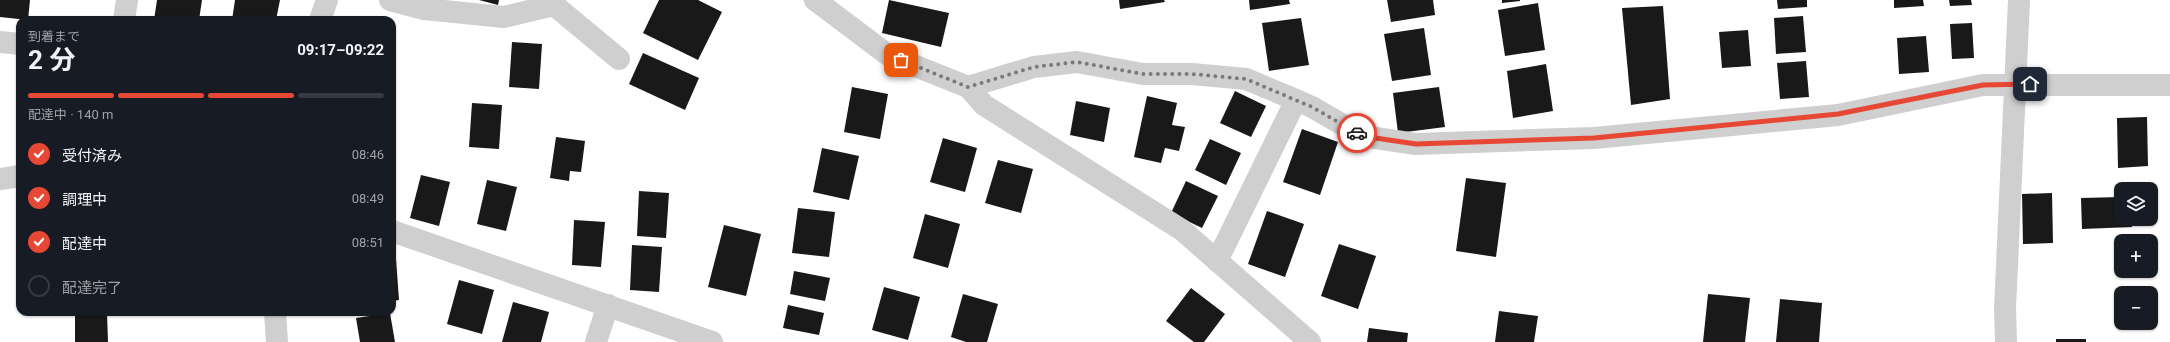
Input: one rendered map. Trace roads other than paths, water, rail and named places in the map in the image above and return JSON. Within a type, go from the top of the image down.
[{"type":"street","points":[[125,16],[127,0]]},
{"type":"street","points":[[321,16],[327,0]]},
{"type":"street","points":[[390,0],[424,9],[504,17],[554,2],[620,59]]},
{"type":"street","points":[[815,0],[888,55],[968,87],[984,105],[1182,230],[1310,342]]},
{"type":"street","points":[[2006,342],[2005,309],[2019,0]]},
{"type":"street","points":[[0,42],[16,44]]},
{"type":"street","points":[[968,87],[1034,67],[1077,62],[1143,74],[1192,74],[1246,79],[1312,107],[1362,136],[1416,144],[1594,138],[1823,116],[1983,85],[2170,85]]},
{"type":"street","points":[[1218,261],[1296,100]]},
{"type":"street","points":[[0,179],[16,177]]},
{"type":"street","points":[[396,232],[712,342]]},
{"type":"street","points":[[596,342],[608,305]]},
{"type":"street","points":[[275,316],[277,342]]}]
